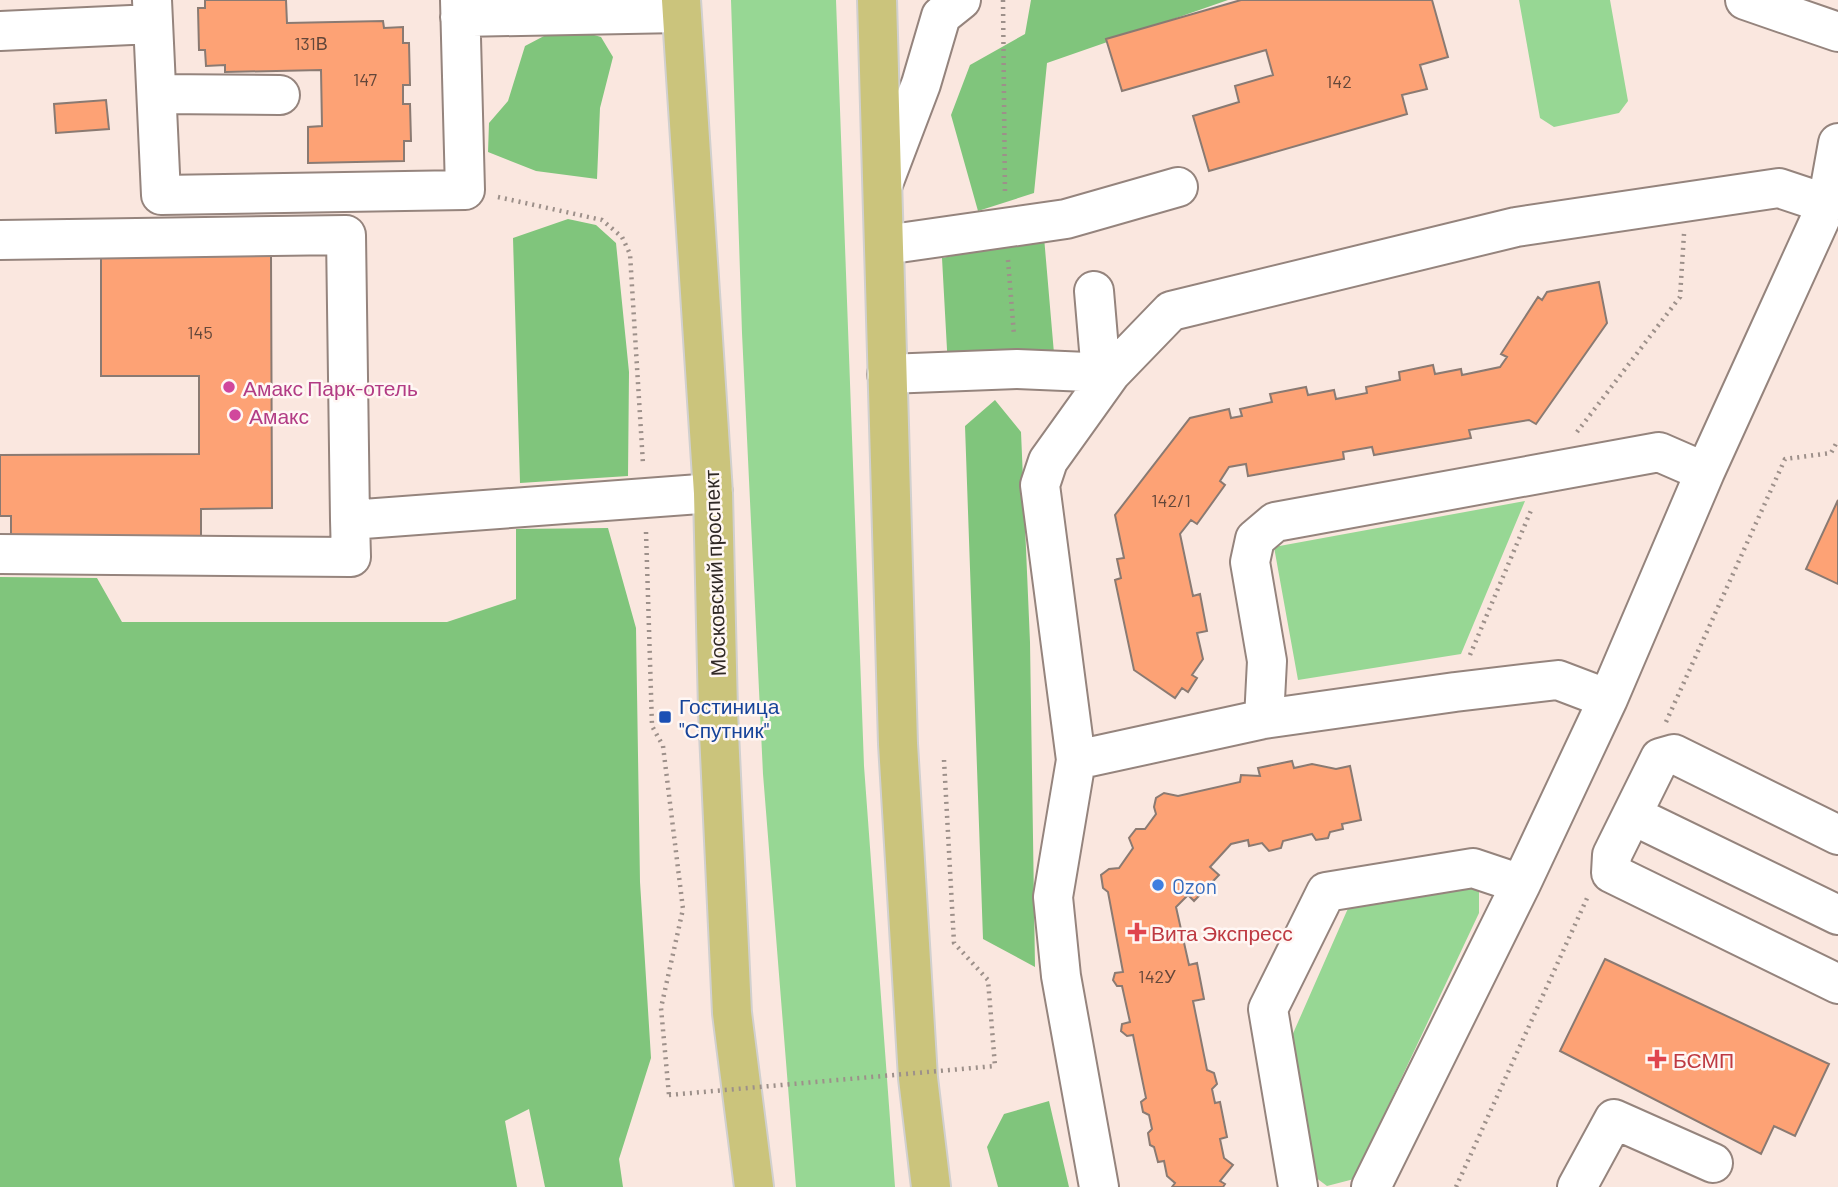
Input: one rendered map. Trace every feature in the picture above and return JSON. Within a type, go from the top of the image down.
[{"type":"main road","points":[[877,0],[899,758],[918,1078],[931,1187]]},
{"type":"main road","name":"Московский проспект","points":[[681,7],[713,493],[718,711],[732,1013],[754,1187]]},
{"type":"lane","points":[[883,184],[921,84],[941,16],[961,0]]},
{"type":"lane","points":[[1745,0],[1838,33]]},
{"type":"lane","points":[[0,31],[153,12],[161,195],[465,190],[460,8],[681,7]]},
{"type":"lane","points":[[157,94],[281,95]]},
{"type":"lane","points":[[1371,1187],[1521,884],[1608,699],[1705,472],[1827,205],[1838,143]]},
{"type":"lane","points":[[885,245],[1066,219],[1178,187]]},
{"type":"lane","points":[[1098,1187],[1060,976],[1053,898],[1076,760],[1040,485],[1048,461],[1111,373],[1171,311],[1516,227],[1779,188],[1827,205]]},
{"type":"lane","points":[[0,240],[346,235],[351,557],[0,554]]},
{"type":"lane","points":[[1094,291],[1099,351],[1111,373]]},
{"type":"lane","points":[[887,374],[1017,369],[1111,373]]},
{"type":"lane","points":[[1264,719],[1267,661],[1250,562],[1255,538],[1275,522],[1659,452],[1705,472]]},
{"type":"lane","points":[[350,520],[713,493]]},
{"type":"lane","points":[[1076,760],[1264,719],[1375,701],[1558,680],[1608,699]]},
{"type":"lane","points":[[1838,835],[1674,754],[1660,758],[1612,855],[1611,873],[1838,984]]},
{"type":"lane","points":[[1632,815],[1838,915]]},
{"type":"lane","points":[[1298,1187],[1268,1009],[1325,891],[1473,868],[1521,884]]},
{"type":"lane","points":[[1577,1187],[1614,1119],[1713,1163]]},
{"type":"path","points":[[1003,0],[1005,229],[1017,369]]},
{"type":"path","points":[[465,190],[602,220],[622,237],[630,254],[645,498],[652,726],[663,746],[683,909],[661,1008],[668,1095],[995,1066],[988,980],[954,943],[944,760]]},
{"type":"green space","points":[[731,0],[836,0],[864,766],[895,1187],[796,1187],[763,774],[742,333]]},
{"type":"green space","points":[[1031,0],[1228,0],[1047,63],[1034,193],[978,211],[951,115],[970,65],[1025,34]]},
{"type":"green space","points":[[1519,0],[1610,0],[1628,101],[1619,113],[1554,127],[1540,118]]},
{"type":"green space","points":[[563,26],[601,37],[613,57],[600,108],[597,179],[536,171],[488,152],[489,123],[508,101],[525,46]]},
{"type":"green space","points":[[568,219],[596,225],[616,243],[629,372],[628,476],[520,483],[513,238]]},
{"type":"green space","points":[[1044,237],[1055,365],[948,368],[942,258]]},
{"type":"green space","points":[[995,400],[1021,432],[1030,642],[1035,967],[983,939],[965,426]]},
{"type":"green space","points":[[1525,501],[1461,654],[1298,680],[1274,547]]},
{"type":"green space","points":[[608,528],[636,628],[640,882],[651,1058],[619,1159],[623,1187],[545,1187],[529,1109],[505,1121],[517,1187],[0,1187],[0,577],[97,578],[122,622],[447,622],[516,599],[516,529]]},
{"type":"green space","points":[[1459,881],[1479,889],[1479,913],[1354,1179],[1327,1186],[1307,1171],[1284,1054],[1353,897]]},
{"type":"green space","points":[[1049,1101],[1069,1187],[998,1187],[987,1147],[1004,1114]]},
{"type":"building","points":[[205,0],[286,0],[287,23],[383,21],[384,28],[403,27],[403,43],[409,43],[410,85],[403,85],[403,104],[410,104],[411,141],[404,141],[404,161],[308,163],[308,127],[322,126],[321,70],[225,72],[225,65],[206,66],[205,50],[199,50],[198,8],[205,8]]},
{"type":"building","points":[[1241,0],[1432,0],[1448,57],[1420,65],[1427,89],[1402,95],[1407,114],[1209,171],[1193,116],[1239,102],[1235,86],[1273,75],[1266,50],[1122,91],[1106,39]]},
{"type":"building","points":[[106,100],[109,129],[56,133],[54,104]]},
{"type":"building","name":"Амакс","points":[[101,255],[271,255],[272,508],[201,509],[201,543],[11,544],[11,516],[0,516],[0,455],[199,454],[199,376],[101,376]]},
{"type":"building","points":[[1599,282],[1607,323],[1536,424],[1529,420],[1469,430],[1471,438],[1374,455],[1372,447],[1343,452],[1344,459],[1248,476],[1246,464],[1229,467],[1220,481],[1225,485],[1197,524],[1191,520],[1180,534],[1193,596],[1200,594],[1207,631],[1197,633],[1203,659],[1192,675],[1197,678],[1188,692],[1182,688],[1175,698],[1134,670],[1115,580],[1121,578],[1117,559],[1124,558],[1115,515],[1190,418],[1229,409],[1231,418],[1242,416],[1240,409],[1272,402],[1270,394],[1306,387],[1308,395],[1334,390],[1336,399],[1367,393],[1366,387],[1400,380],[1399,372],[1433,365],[1435,374],[1461,369],[1462,375],[1500,367],[1507,357],[1501,354],[1538,297],[1542,300],[1547,292]]},
{"type":"building","points":[[1838,500],[1838,584],[1806,569]]},
{"type":"building","points":[[1292,761],[1294,768],[1312,764],[1336,769],[1350,766],[1361,820],[1342,824],[1343,829],[1330,832],[1328,838],[1316,840],[1312,834],[1283,841],[1281,848],[1269,851],[1262,843],[1249,846],[1248,840],[1231,844],[1210,867],[1219,875],[1194,901],[1188,895],[1176,907],[1189,965],[1197,963],[1204,999],[1193,1001],[1207,1070],[1214,1073],[1217,1084],[1212,1089],[1215,1103],[1220,1102],[1227,1137],[1220,1139],[1224,1158],[1233,1165],[1220,1181],[1225,1184],[1223,1187],[1172,1187],[1175,1183],[1167,1176],[1164,1161],[1158,1162],[1154,1147],[1150,1145],[1148,1133],[1152,1129],[1149,1115],[1143,1112],[1141,1102],[1146,1098],[1133,1035],[1127,1036],[1121,1031],[1122,1024],[1130,1022],[1122,986],[1117,986],[1113,980],[1115,973],[1123,972],[1108,892],[1103,888],[1101,875],[1109,869],[1119,868],[1133,848],[1129,838],[1136,829],[1145,829],[1156,814],[1156,798],[1164,793],[1178,796],[1240,782],[1241,775],[1260,776],[1258,768]]},
{"type":"building","points":[[1605,959],[1829,1064],[1795,1136],[1774,1126],[1761,1154],[1560,1051]]},
{"type":"place","name":"Амакс Парк-отель","points":[[229,387]]},
{"type":"place","name":"Амакс","points":[[235,415]]},
{"type":"place","name":"Гостиница \"Спутник\"","points":[[665,717]]},
{"type":"place","name":"Ozon","points":[[1158,885]]},
{"type":"place","name":"Вита Экспресс","points":[[1137,932]]},
{"type":"place","name":"БСМП","points":[[1657,1059]]}]
